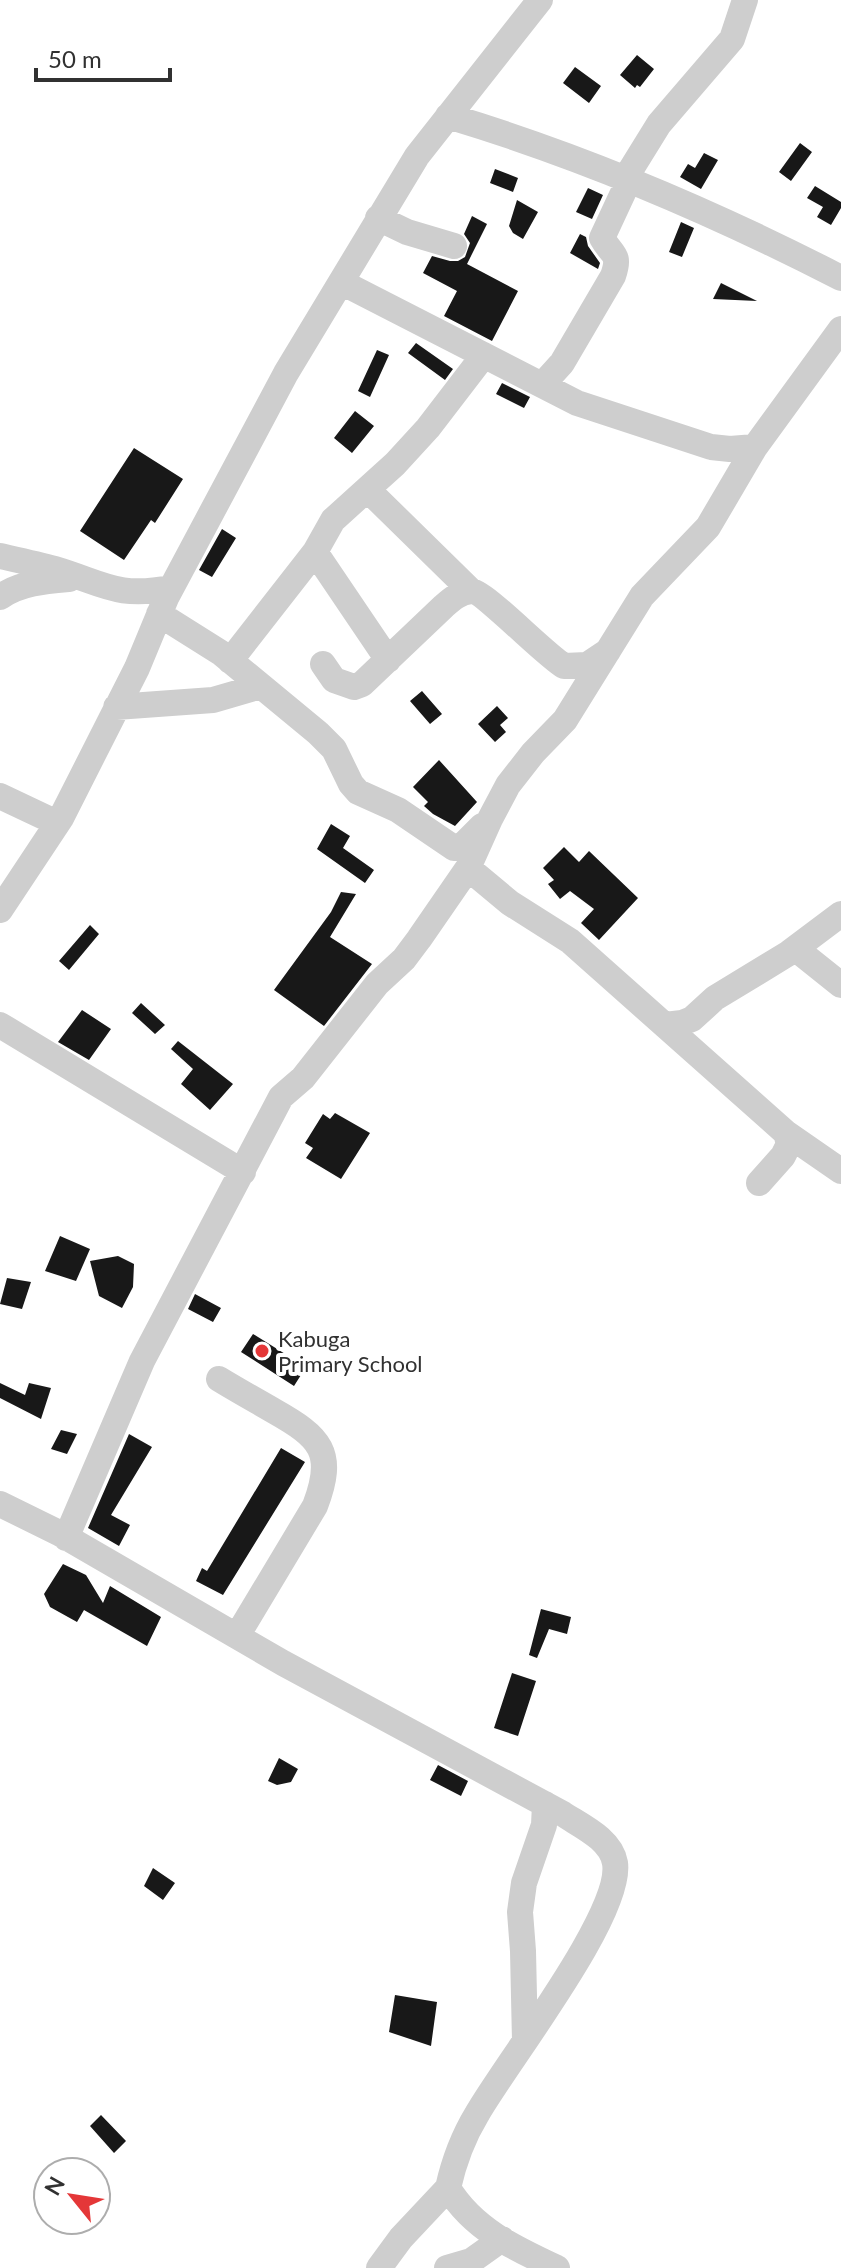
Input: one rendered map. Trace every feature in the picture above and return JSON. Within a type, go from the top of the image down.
[{"type":"street","points":[[0,910],[57,823],[137,668],[171,588],[286,373],[417,156],[540,0]]},
{"type":"street","points":[[543,384],[562,363],[613,276],[616,254],[602,238],[627,179],[659,124],[732,39],[745,0]]},
{"type":"street","points":[[448,116],[627,179],[759,235],[841,278]]},
{"type":"street","points":[[378,218],[407,232],[454,246]]},
{"type":"street","points":[[341,282],[577,403],[711,447],[755,447]]},
{"type":"street","points":[[66,1538],[142,1361],[281,1097],[303,1078],[377,984],[404,959],[468,868],[508,785],[565,720],[642,596],[708,527],[755,447],[841,329]]},
{"type":"street","points":[[230,661],[315,552],[333,520],[368,490],[428,428],[484,355]]},
{"type":"street","points":[[368,490],[471,591],[484,595],[531,640],[564,666],[587,665],[608,651]]},
{"type":"street","points":[[315,552],[388,660]]},
{"type":"street","points":[[0,556],[54,569],[112,590],[133,593],[171,588]]},
{"type":"street","points":[[0,597],[12,588],[80,578]]},
{"type":"street","points":[[323,664],[334,680],[354,687],[371,677],[456,596],[471,591]]},
{"type":"street","points":[[159,614],[230,661],[334,749],[358,792],[398,810],[458,848],[490,819]]},
{"type":"street","points":[[116,707],[213,700],[261,686]]},
{"type":"street","points":[[0,796],[57,823]]},
{"type":"street","points":[[468,868],[510,903],[570,941],[786,1133],[841,1171]]},
{"type":"street","points":[[665,1025],[692,1019],[715,998],[796,949],[841,914]]},
{"type":"street","points":[[796,949],[841,985]]},
{"type":"street","points":[[0,1025],[243,1172]]},
{"type":"street","points":[[759,1183],[783,1156],[789,1144],[786,1133]]},
{"type":"street","points":[[219,1379],[314,1436],[324,1461],[324,1483],[315,1506],[237,1636]]},
{"type":"street","points":[[0,1504],[66,1538],[364,1708],[545,1804],[593,1833],[608,1847],[615,1862],[614,1882],[609,1901],[584,1947],[477,2113],[455,2158],[448,2188],[401,2238],[379,2268]]},
{"type":"street","points":[[525,2041],[520,1912],[524,1883],[544,1825],[545,1804]]},
{"type":"street","points":[[448,2188],[460,2207],[483,2229],[557,2268]]},
{"type":"street","points":[[447,2268],[471,2261],[502,2239]]},
{"type":"building","points":[[637,55],[654,69],[640,87],[637,85],[635,88],[620,75]]},
{"type":"building","points":[[575,67],[601,86],[589,103],[563,83]]},
{"type":"building","points":[[800,143],[812,152],[791,181],[779,172]]},
{"type":"building","points":[[704,153],[718,160],[701,189],[680,177],[688,164],[695,168]]},
{"type":"building","points":[[495,169],[518,178],[513,192],[490,183]]},
{"type":"building","points":[[815,186],[841,202],[831,225],[817,217],[823,207],[807,198]]},
{"type":"building","points":[[588,188],[603,195],[592,219],[576,212]]},
{"type":"building","points":[[517,200],[538,212],[523,239],[513,233],[509,226]]},
{"type":"building","points":[[472,216],[487,224],[467,264],[518,291],[492,341],[444,316],[457,291],[423,273],[432,256],[450,261],[465,257],[470,243],[464,234]]},
{"type":"building","points":[[681,222],[694,228],[682,257],[669,252]]},
{"type":"building","points":[[580,234],[586,237],[588,246],[600,263],[598,269],[570,253]]},
{"type":"building","points":[[721,283],[757,301],[713,299]]},
{"type":"building","points":[[416,343],[453,369],[445,380],[408,353]]},
{"type":"building","points":[[377,350],[389,355],[370,397],[358,391]]},
{"type":"building","points":[[502,383],[530,397],[524,408],[496,394]]},
{"type":"building","points":[[355,411],[374,426],[352,453],[334,438]]},
{"type":"building","points":[[134,448],[183,479],[155,523],[151,520],[124,560],[80,531]]},
{"type":"building","points":[[222,529],[236,538],[212,577],[199,570]]},
{"type":"building","points":[[422,691],[442,714],[430,724],[410,701]]},
{"type":"building","points":[[497,706],[508,718],[500,725],[506,732],[495,742],[478,724]]},
{"type":"building","points":[[439,760],[477,802],[455,826],[424,806],[428,802],[413,787]]},
{"type":"building","points":[[331,824],[350,836],[343,848],[374,870],[365,883],[317,849]]},
{"type":"building","points":[[564,847],[579,862],[589,851],[638,898],[599,940],[581,923],[594,909],[570,891],[560,899],[548,884],[554,880],[543,868]]},
{"type":"building","points":[[341,892],[356,894],[330,937],[372,964],[324,1026],[274,990],[331,912]]},
{"type":"building","points":[[90,925],[99,934],[69,970],[59,961]]},
{"type":"building","points":[[141,1003],[165,1025],[155,1034],[132,1013]]},
{"type":"building","points":[[82,1010],[111,1029],[89,1060],[58,1042]]},
{"type":"building","points":[[178,1041],[233,1084],[210,1110],[181,1084],[193,1069],[171,1049]]},
{"type":"building","points":[[335,1113],[370,1133],[341,1179],[306,1158],[313,1148],[305,1143],[323,1114],[330,1119]]},
{"type":"building","points":[[60,1236],[90,1249],[76,1281],[45,1271]]},
{"type":"building","points":[[118,1256],[134,1264],[133,1287],[122,1308],[99,1296],[90,1261]]},
{"type":"building","points":[[7,1278],[31,1282],[22,1309],[0,1304]]},
{"type":"building","points":[[195,1294],[221,1308],[213,1322],[188,1309]]},
{"type":"building","points":[[253,1334],[306,1367],[294,1386],[241,1352]]},
{"type":"building","points":[[0,1383],[25,1395],[29,1383],[51,1388],[41,1419],[0,1398]]},
{"type":"building","points":[[61,1430],[77,1434],[67,1454],[51,1449]]},
{"type":"building","points":[[129,1434],[152,1447],[111,1515],[130,1525],[119,1546],[88,1528]]},
{"type":"building","points":[[281,1448],[305,1462],[223,1595],[196,1581],[202,1568],[207,1571]]},
{"type":"building","points":[[63,1564],[86,1575],[103,1603],[110,1586],[161,1617],[147,1646],[84,1610],[77,1622],[50,1607],[44,1594]]},
{"type":"building","points":[[541,1609],[571,1617],[567,1634],[549,1629],[537,1658],[529,1655]]},
{"type":"building","points":[[512,1673],[536,1681],[518,1736],[494,1728]]},
{"type":"building","points":[[279,1758],[298,1769],[291,1782],[277,1785],[268,1781]]},
{"type":"building","points":[[438,1765],[468,1781],[461,1796],[430,1780]]},
{"type":"building","points":[[153,1868],[175,1883],[163,1900],[144,1886]]},
{"type":"building","points":[[395,1995],[437,2002],[431,2046],[389,2032]]},
{"type":"building","points":[[101,2115],[126,2141],[114,2153],[90,2126]]},
{"type":"place","name":"Kabuga Primary School","points":[[262,1351]]}]
